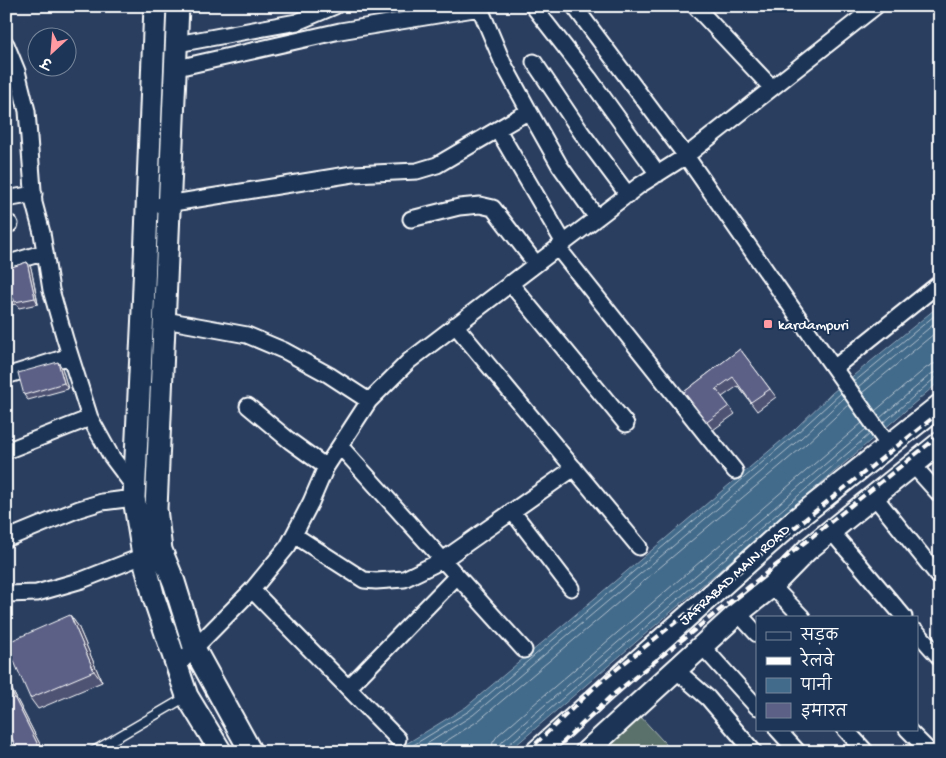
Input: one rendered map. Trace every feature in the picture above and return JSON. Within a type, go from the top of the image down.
[{"type":"street","points":[[134,493],[155,6]]},
{"type":"street","points":[[178,6],[177,68],[156,509],[152,552],[154,598],[187,696],[221,752]]},
{"type":"street","points":[[177,44],[297,22],[335,6]]},
{"type":"street","points":[[533,6],[589,78],[658,174]]},
{"type":"street","points":[[574,6],[686,156],[889,446]]},
{"type":"street","points":[[695,6],[772,88]]},
{"type":"street","points":[[177,666],[195,650],[252,590],[288,546],[311,502],[326,467],[369,401],[409,361],[596,218],[686,156],[876,6]]},
{"type":"street","points":[[177,68],[340,31],[480,7],[504,63],[529,111],[560,166],[596,218]]},
{"type":"street","points":[[6,44],[17,71],[26,111],[34,194],[51,290],[90,418],[134,493],[152,552],[174,582],[195,650],[251,752]]},
{"type":"street","points":[[534,62],[581,132],[628,195]]},
{"type":"street","points":[[147,208],[353,174],[417,171],[438,165],[529,111]]},
{"type":"street","points":[[498,130],[561,245],[735,471]]},
{"type":"street","points":[[6,199],[34,194]]},
{"type":"street","points":[[411,219],[459,207],[480,205],[493,208],[536,264]]},
{"type":"street","points":[[6,264],[45,252]]},
{"type":"street","points":[[510,283],[626,424]]},
{"type":"street","points":[[834,368],[940,283]]},
{"type":"street","points":[[165,320],[247,335],[285,351],[329,375],[369,401]]},
{"type":"street","points":[[455,325],[638,547]]},
{"type":"street","points":[[6,376],[70,356]]},
{"type":"street","points":[[140,377],[162,378]]},
{"type":"street","name":"JAFRABAD MAIN ROAD","points":[[536,752],[794,521],[940,405]]},
{"type":"street","points":[[248,406],[290,441],[326,467]]},
{"type":"street","points":[[6,451],[90,418]]},
{"type":"street","points":[[586,752],[738,613],[772,586],[808,550],[939,444]]},
{"type":"street","points":[[340,446],[524,650]]},
{"type":"street","points":[[913,465],[940,495]]},
{"type":"street","points":[[294,535],[364,580],[404,579],[443,560],[574,468]]},
{"type":"street","points":[[8,534],[79,509],[134,493]]},
{"type":"street","points":[[874,496],[940,578]]},
{"type":"street","points":[[512,511],[571,588]]},
{"type":"street","points":[[831,531],[903,616]]},
{"type":"street","points":[[6,594],[37,593],[82,580],[152,552]]},
{"type":"street","points":[[348,688],[457,576]]},
{"type":"street","points":[[772,586],[801,616]]},
{"type":"street","points":[[252,590],[398,739]]},
{"type":"street","points":[[738,613],[756,633]]},
{"type":"street","points":[[918,633],[940,658]]},
{"type":"street","points":[[702,646],[756,706]]},
{"type":"street","points":[[631,666],[652,692]]},
{"type":"street","points":[[676,670],[708,698],[754,752]]},
{"type":"street","points":[[778,730],[798,752]]},
{"type":"street","points":[[846,730],[866,752]]},
{"type":"street","points":[[908,730],[930,752]]},
{"type":"lane","points":[[92,752],[187,696]]},
{"type":"green space","points":[[640,716],[673,752],[604,752]]},
{"type":"water","points":[[940,305],[940,381],[508,752],[393,752],[466,707],[794,430],[832,393]]},
{"type":"building","points":[[27,262],[35,298],[15,302],[13,298],[6,300],[6,269]]},
{"type":"building","points":[[740,349],[770,389],[751,402],[733,377],[716,389],[729,406],[707,422],[684,392]]},
{"type":"building","points":[[58,362],[64,383],[24,395],[18,373]]},
{"type":"building","points":[[70,615],[94,671],[30,698],[6,643]]},
{"type":"building","points":[[6,681],[39,747],[29,752],[19,752],[6,727]]},
{"type":"railway","points":[[527,752],[598,684],[940,412]]},
{"type":"railway","points":[[553,752],[610,697],[940,435]]},
{"type":"place","name":"kardampuri","points":[[768,324]]}]
